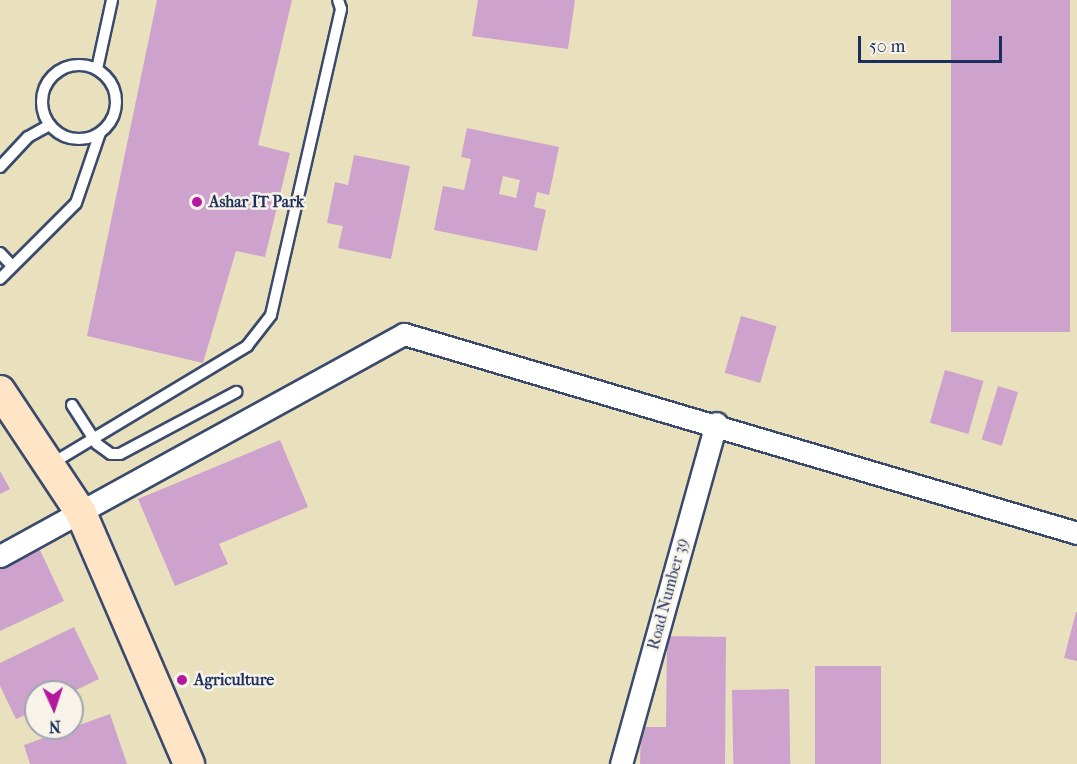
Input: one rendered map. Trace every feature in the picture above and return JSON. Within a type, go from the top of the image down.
[{"type":"street","points":[[0,556],[404,334],[716,423],[1077,533]]},
{"type":"street","points":[[0,391],[81,513],[189,764]]},
{"type":"street","name":"Road Number 39","points":[[621,764],[716,423]]},
{"type":"lane","points":[[97,69],[112,0]]},
{"type":"lane","points":[[50,465],[247,346],[271,315],[341,9],[338,0]]},
{"type":"lane","points":[[0,279],[75,203],[100,133],[115,113],[117,100],[114,88],[97,69],[72,65],[50,78],[42,101],[50,125],[68,137],[90,138],[100,133]]},
{"type":"lane","points":[[0,167],[28,137],[50,125]]},
{"type":"lane","points":[[0,253],[12,266]]},
{"type":"lane","points":[[72,405],[93,439],[111,454],[120,454],[236,392]]},
{"type":"building","name":"Ashar IT Park","points":[[157,0],[292,0],[258,145],[290,153],[265,257],[236,251],[203,363],[87,336]]},
{"type":"building","points":[[478,0],[575,0],[568,49],[472,36]]},
{"type":"building","points":[[951,0],[1070,0],[1070,332],[951,332]]},
{"type":"building","points":[[467,128],[559,147],[549,195],[537,192],[534,207],[546,210],[537,251],[434,230],[443,186],[464,190],[471,159],[461,157]],"holes":[[[503,176],[520,180],[516,198],[499,194]]]},
{"type":"building","points":[[354,155],[410,166],[391,259],[338,248],[343,226],[327,223],[335,182],[348,185]]},
{"type":"building","points":[[741,316],[777,326],[760,383],[725,373]]},
{"type":"building","points":[[945,370],[983,381],[968,434],[930,423]]},
{"type":"building","points":[[998,386],[1018,392],[1002,446],[982,440]]},
{"type":"building","points":[[280,440],[308,507],[219,544],[228,564],[175,586],[138,499]]},
{"type":"building","points":[[0,471],[10,489],[0,494]]},
{"type":"building","points":[[39,548],[64,601],[0,631],[0,567]]},
{"type":"building","points":[[1077,612],[1077,661],[1064,658]]},
{"type":"building","points":[[74,627],[99,679],[84,686],[84,680],[24,680],[24,715],[16,719],[0,686],[0,663]]},
{"type":"building","points":[[667,636],[726,637],[725,764],[640,764],[641,727],[666,727]]},
{"type":"building","points":[[815,666],[881,666],[881,764],[815,764]]},
{"type":"building","points":[[789,689],[790,764],[733,764],[732,690]]},
{"type":"building","points":[[110,714],[127,764],[30,764],[24,745],[38,740],[84,740],[84,723]]},
{"type":"place","name":"Ashar IT Park","points":[[197,202]]},
{"type":"place","name":"Agriculture","points":[[182,680]]}]
